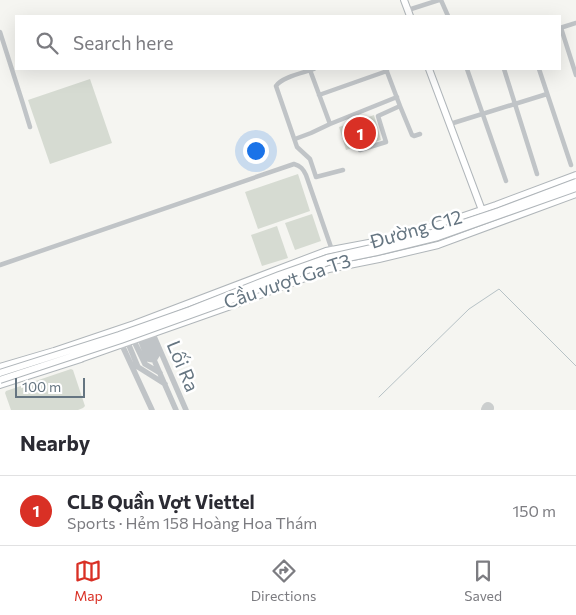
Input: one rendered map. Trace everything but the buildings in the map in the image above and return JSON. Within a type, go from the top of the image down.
[{"type":"main road","points":[[404,0],[409,13]]},
{"type":"main road","points":[[429,70],[488,227]]},
{"type":"main road","name":"Đường C12","points":[[1,369],[134,324],[326,251],[374,242],[434,226],[576,175]]},
{"type":"main road","name":"Cầu vượt Ga T3","points":[[1,369],[119,335],[327,258],[436,232],[576,182]]},
{"type":"main road","name":"Cầu vượt Ga T3","points":[[0,380],[222,304],[328,262],[438,237],[576,188]]},
{"type":"main road","name":"Đường C12","points":[[0,384],[82,359],[329,269],[438,245],[576,194]]},
{"type":"main road","points":[[229,288],[231,306]]},
{"type":"main road","points":[[134,324],[139,339]]},
{"type":"main road","points":[[116,330],[139,339]]},
{"type":"main road","points":[[76,344],[82,359]]},
{"type":"street","points":[[409,13],[440,0],[448,15]]},
{"type":"street","points":[[561,28],[576,23]]},
{"type":"street","points":[[561,31],[576,75]]},
{"type":"street","points":[[0,32],[30,127]]},
{"type":"street","points":[[330,124],[312,70],[279,82],[276,86],[294,139],[298,147],[310,159],[316,178],[343,170]]},
{"type":"street","points":[[319,95],[387,70],[412,135],[420,134]]},
{"type":"street","points":[[468,70],[506,181]]},
{"type":"street","points":[[504,70],[537,174]]},
{"type":"street","points":[[539,70],[571,165]]},
{"type":"street","points":[[450,124],[547,94]]},
{"type":"street","points":[[294,139],[396,96]]},
{"type":"street","points":[[360,150],[386,142],[378,116],[400,106]]},
{"type":"street","points":[[0,265],[294,164],[299,165],[306,175],[332,250]]},
{"type":"street","points":[[139,339],[152,410]]},
{"type":"street","name":"Lối Ra","points":[[139,339],[148,359],[154,360]]},
{"type":"street","name":"Lối Ra","points":[[139,339],[157,355],[154,360]]},
{"type":"street","name":"Lối Ra","points":[[139,339],[145,364],[160,373]]},
{"type":"street","name":"Lối Ra","points":[[139,339],[138,367],[165,384]]},
{"type":"street","name":"Lối Ra","points":[[139,339],[186,410]]},
{"type":"street","name":"Lối Ra","points":[[154,360],[176,410]]},
{"type":"shaded area","points":[[90,79],[112,143],[50,164],[28,100]]},
{"type":"shaded area","points":[[374,115],[381,140],[346,150],[339,127]]},
{"type":"shaded area","points":[[298,174],[310,211],[258,229],[245,192]]},
{"type":"shaded area","points":[[312,214],[321,241],[295,250],[285,223]]},
{"type":"shaded area","points":[[277,226],[288,258],[262,266],[251,235]]},
{"type":"shaded area","points":[[71,369],[73,370],[85,406],[83,408],[78,410],[11,410],[6,391]]},
{"type":"waterway","points":[[379,397],[469,309],[499,289],[576,366]]},
{"type":"place","name":"CLB Quần Vợt Viettel","points":[[360,133]]}]
